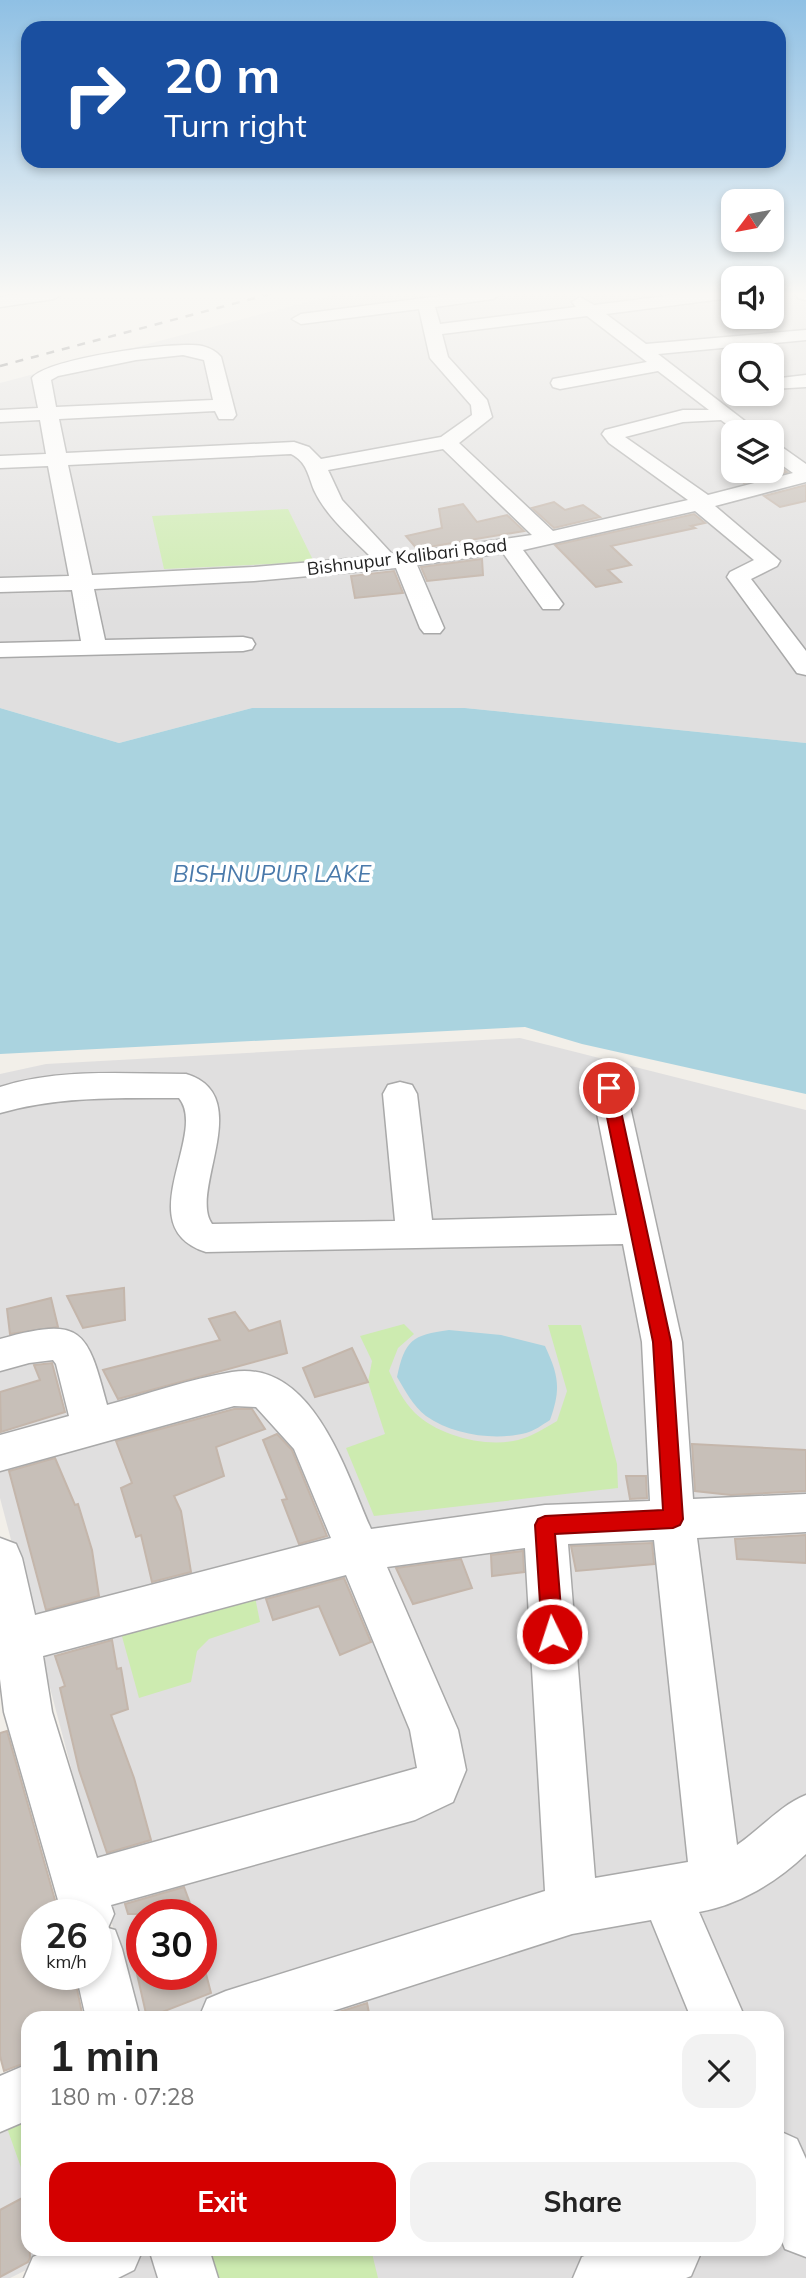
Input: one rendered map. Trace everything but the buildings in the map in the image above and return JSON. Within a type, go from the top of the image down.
[{"type":"street","points":[[46,400],[84,582],[95,649]]},
{"type":"street","points":[[0,416],[225,410],[223,400]]},
{"type":"street","points":[[318,466],[447,442],[482,417],[483,411],[476,400]]},
{"type":"street","points":[[707,400],[732,420]]},
{"type":"street","points":[[724,414],[683,416],[612,434],[701,503],[769,561],[738,577],[797,645],[806,668]]},
{"type":"street","points":[[447,442],[547,537]]},
{"type":"street","points":[[0,462],[283,448],[302,451],[318,466],[332,502],[396,561],[432,628]]},
{"type":"street","points":[[784,458],[806,474]]},
{"type":"street","name":"Bishnupur Kalibari Road","points":[[0,585],[337,568],[396,561],[547,537],[701,503],[806,474]]},
{"type":"street","points":[[508,545],[551,604]]},
{"type":"street","points":[[0,650],[243,644]]},
{"type":"street","points":[[0,1101],[12,1095],[29,1092],[186,1086],[195,1088],[201,1097],[199,1149],[189,1207],[191,1223],[197,1233],[217,1240],[637,1229]]},
{"type":"street","points":[[609,1088],[662,1342],[673,1519],[716,1883]]},
{"type":"street","points":[[400,1094],[415,1235]]},
{"type":"street","points":[[0,1355],[48,1343],[64,1344],[75,1356],[92,1427]]},
{"type":"street","points":[[0,1453],[234,1390],[256,1390],[272,1395],[310,1438],[434,1730],[442,1770],[436,1785],[415,1795],[90,1899]]},
{"type":"street","points":[[19,1641],[358,1550],[545,1525],[806,1513]]},
{"type":"street","points":[[545,1525],[572,1908]]},
{"type":"street","points":[[0,1558],[19,1641],[14,1717],[83,1899]]},
{"type":"street","points":[[248,2011],[572,1908],[716,1883],[751,1866],[805,1830]]},
{"type":"street","points":[[665,1892],[715,2011]]},
{"type":"street","points":[[106,1990],[111,2011]]},
{"type":"street","points":[[0,2104],[21,2095]]},
{"type":"street","points":[[784,2176],[806,2228]]},
{"type":"street","points":[[54,2278],[99,2256]]},
{"type":"street","points":[[181,2256],[188,2278]]},
{"type":"street","points":[[603,2278],[667,2256]]},
{"type":"shaded area","points":[[0,400],[721,400],[721,406],[784,406],[784,400],[806,400],[806,743],[465,708],[252,708],[119,743],[0,708]]},
{"type":"shaded area","points":[[520,1038],[806,1110],[806,2278],[27,2278],[39,2270],[82,2256],[784,2256],[784,2011],[269,2011],[323,1971],[216,2011],[135,2011],[130,1990],[217,1990],[217,1899],[126,1899],[126,1976],[112,1923],[112,1899],[106,1899],[0,1498],[0,1074],[46,1064]]},
{"type":"shaded area","points":[[21,2096],[21,2256],[55,2256],[10,2278],[0,2278],[0,2106]]},
{"type":"green space","points":[[288,509],[314,562],[164,569],[152,516]]},
{"type":"green space","points":[[404,1324],[414,1334],[398,1348],[389,1371],[407,1403],[425,1421],[450,1434],[492,1442],[523,1439],[557,1421],[567,1391],[548,1325],[581,1325],[617,1464],[618,1488],[374,1516],[346,1448],[385,1434],[368,1382],[372,1361],[360,1336]]},
{"type":"green space","points":[[252,1582],[260,1622],[209,1639],[197,1651],[191,1682],[139,1698],[118,1622]]},
{"type":"green space","points":[[21,2099],[21,2168],[0,2108]]},
{"type":"green space","points":[[211,2256],[373,2256],[378,2278],[216,2278]]},
{"type":"water","name":"BISHNUPUR LAKE","points":[[0,708],[119,743],[252,708],[465,708],[806,743],[806,1094],[582,1044],[525,1027],[0,1054]]},
{"type":"water","points":[[449,1330],[501,1335],[545,1346],[557,1383],[556,1400],[550,1420],[526,1433],[488,1436],[449,1428],[421,1412],[397,1377],[403,1355],[418,1337]]},
{"type":"route","points":[[552,1634],[545,1525],[673,1519],[662,1342],[609,1088]]}]
